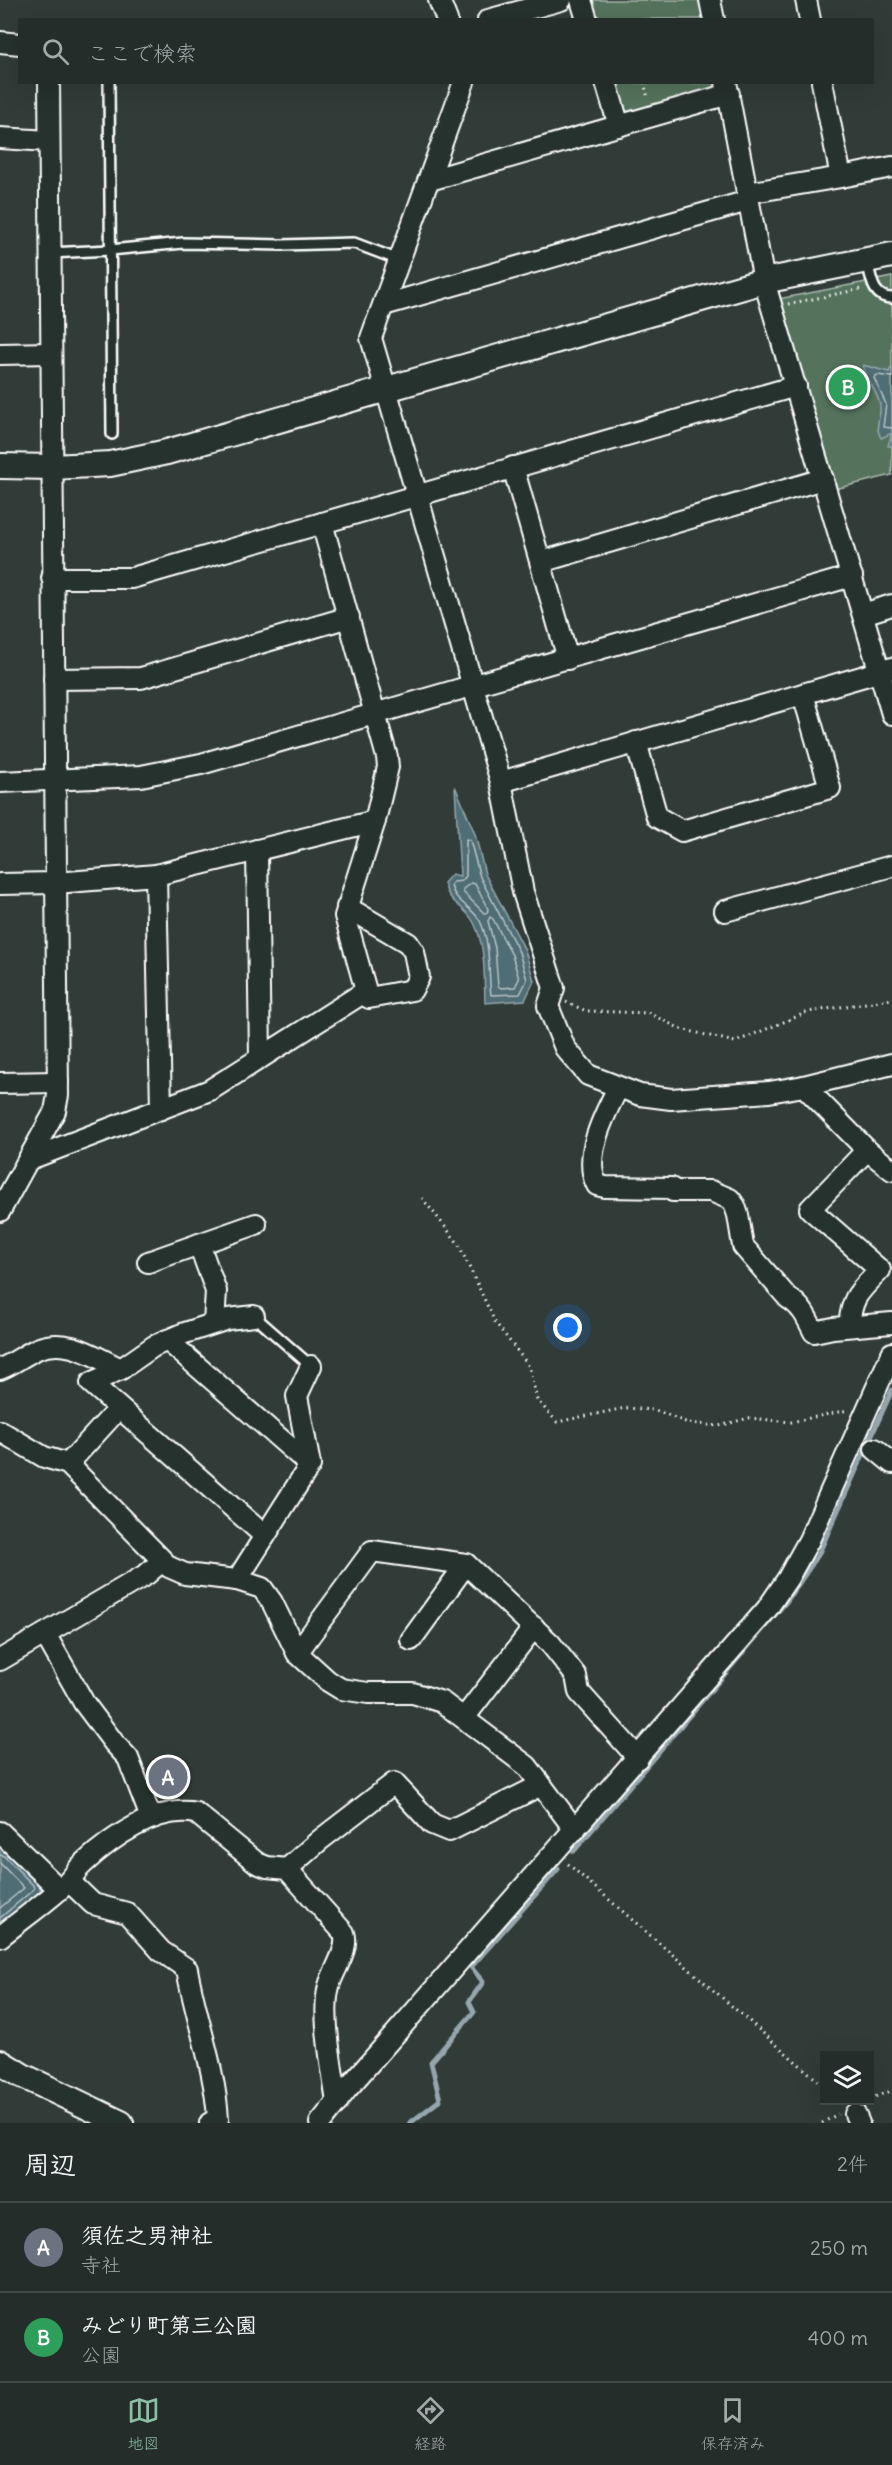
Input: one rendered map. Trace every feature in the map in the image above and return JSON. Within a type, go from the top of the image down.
[{"type":"street","points":[[439,0],[446,18]]},
{"type":"street","points":[[494,18],[536,3],[561,0]]},
{"type":"street","points":[[581,0],[586,18]]},
{"type":"street","points":[[710,0],[714,18]]},
{"type":"street","points":[[806,0],[810,18]]},
{"type":"street","points":[[0,42],[18,44]]},
{"type":"street","points":[[0,1211],[55,1111],[58,1082],[49,84]]},
{"type":"street","points":[[463,84],[371,338],[501,782],[524,892],[554,988],[548,1006],[565,1048],[588,1075],[640,1095],[671,1098],[769,1092],[804,1086],[892,1064]]},
{"type":"street","points":[[607,84],[619,126]]},
{"type":"street","points":[[822,84],[841,177]]},
{"type":"street","points":[[430,180],[619,126],[728,88],[764,281],[863,614],[886,670],[892,714]]},
{"type":"street","points":[[0,138],[49,141]]},
{"type":"street","points":[[384,305],[748,197],[892,167]]},
{"type":"street","points":[[0,466],[53,467],[110,464],[167,452],[764,281],[892,255]]},
{"type":"street","points":[[0,354],[50,353]]},
{"type":"street","points":[[52,579],[132,578],[796,386]]},
{"type":"street","points":[[513,467],[568,659]]},
{"type":"street","points":[[541,562],[823,479]]},
{"type":"street","points":[[322,523],[376,714],[388,767],[375,821],[347,908],[345,916],[369,998],[412,990],[419,977],[414,952],[408,943],[347,908]]},
{"type":"street","points":[[0,782],[158,774],[201,764],[852,576]]},
{"type":"street","points":[[863,614],[892,605]]},
{"type":"street","points":[[54,679],[141,678],[348,616]]},
{"type":"street","points":[[501,782],[886,670]]},
{"type":"street","points":[[636,742],[657,817],[682,831],[693,828],[830,788],[803,694]]},
{"type":"street","points":[[0,884],[55,883],[156,875],[375,821]]},
{"type":"street","points":[[256,850],[260,1058]]},
{"type":"street","points":[[725,911],[892,866]]},
{"type":"street","points":[[156,875],[161,1109]]},
{"type":"street","points":[[30,1159],[210,1090],[366,990]]},
{"type":"street","points":[[0,1083],[58,1082]]},
{"type":"street","points":[[804,1086],[882,1157],[810,1209],[880,1270],[855,1295],[851,1305],[849,1326]]},
{"type":"street","points":[[618,1088],[599,1126],[594,1146],[593,1174],[597,1185],[671,1188],[673,1191],[720,1193],[735,1206],[743,1246],[788,1298],[805,1313],[814,1332],[849,1326],[892,1323]]},
{"type":"street","points":[[148,1262],[256,1224]]},
{"type":"street","points":[[199,1244],[216,1291],[214,1323]]},
{"type":"street","points":[[254,1316],[228,1319],[167,1340],[121,1369],[91,1383],[265,1536]]},
{"type":"street","points":[[167,1340],[310,1465]]},
{"type":"street","points":[[0,1369],[34,1350],[57,1344],[72,1346],[121,1369]]},
{"type":"street","points":[[320,2123],[778,1594],[809,1540],[892,1353]]},
{"type":"street","points":[[237,1580],[310,1465],[297,1396],[311,1366]]},
{"type":"street","points":[[68,1464],[119,1408]]},
{"type":"street","points":[[0,1431],[44,1457],[68,1464],[169,1567],[185,1574],[237,1580],[262,1588],[272,1602],[297,1653],[328,1681],[341,1689],[368,1693],[413,1693],[442,1702],[527,1766],[575,1830]]},
{"type":"street","points":[[874,1449],[892,1463]]},
{"type":"street","points":[[297,1653],[372,1551],[466,1564],[550,1643],[576,1676],[579,1692],[638,1758]]},
{"type":"street","points":[[0,1660],[147,1574],[162,1561]]},
{"type":"street","points":[[411,1640],[466,1564]]},
{"type":"street","points":[[464,1718],[534,1627]]},
{"type":"street","points":[[45,1634],[84,1703],[128,1758],[151,1818]]},
{"type":"street","points":[[287,1869],[320,1840],[394,1783],[432,1824],[449,1831],[542,1785]]},
{"type":"street","points":[[0,1937],[64,1885],[82,1865],[124,1833],[166,1812],[196,1813],[257,1863],[267,1867],[287,1869],[344,1933],[346,1938],[328,1987],[328,2029],[337,2103]]},
{"type":"street","points":[[0,1832],[64,1885],[93,1904],[127,1913],[161,1951],[187,1970],[193,2004],[216,2089],[218,2119],[210,2123]]},
{"type":"street","points":[[0,2062],[21,2075],[121,2123]]},
{"type":"lane","points":[[109,84],[112,434]]},
{"type":"lane","points":[[50,253],[183,243],[282,245],[354,243],[399,260]]},
{"type":"lane","points":[[867,260],[874,289],[881,297],[892,298]]},
{"type":"lane","points":[[254,1316],[311,1366]]},
{"type":"path","points":[[645,84],[650,105]]},
{"type":"path","points":[[781,300],[788,304],[863,288]]},
{"type":"path","points":[[554,988],[562,1001],[586,1011],[648,1013],[681,1029],[735,1042],[808,1012],[892,999]]},
{"type":"path","points":[[422,1198],[458,1242],[495,1322],[529,1366],[537,1400],[557,1422],[625,1408],[655,1410],[688,1424],[719,1426],[749,1418],[791,1422],[870,1405]]},
{"type":"path","points":[[555,1853],[820,2081]]},
{"type":"path","points":[[874,2097],[892,2090]]},
{"type":"green space","points":[[593,0],[700,0],[703,18],[592,18],[588,6]]},
{"type":"green space","points":[[612,84],[716,84],[717,89],[630,116],[622,114]]},
{"type":"green space","points":[[892,277],[892,475],[835,489],[778,299]]},
{"type":"water","points":[[863,365],[889,372],[892,365],[892,433],[881,438],[878,428],[880,405]]},
{"type":"water","points":[[892,433],[892,446],[888,446]]},
{"type":"water","points":[[455,786],[475,834],[485,874],[525,950],[534,981],[525,1000],[485,1003],[484,962],[478,932],[471,917],[446,890],[444,883],[452,874],[460,876]]},
{"type":"water","points":[[4,1848],[40,1883],[40,1893],[0,1925],[0,1851]]},
{"type":"waterway","points":[[574,1851],[786,1602],[818,1555],[892,1390]]},
{"type":"waterway","points":[[410,2123],[440,2100],[431,2062],[474,2012],[469,2002],[483,1982],[471,1967],[558,1869]]},
{"type":"place","name":"みどり町第三公園","points":[[848,387]]},
{"type":"place","name":"須佐之男神社","points":[[168,1777]]}]
